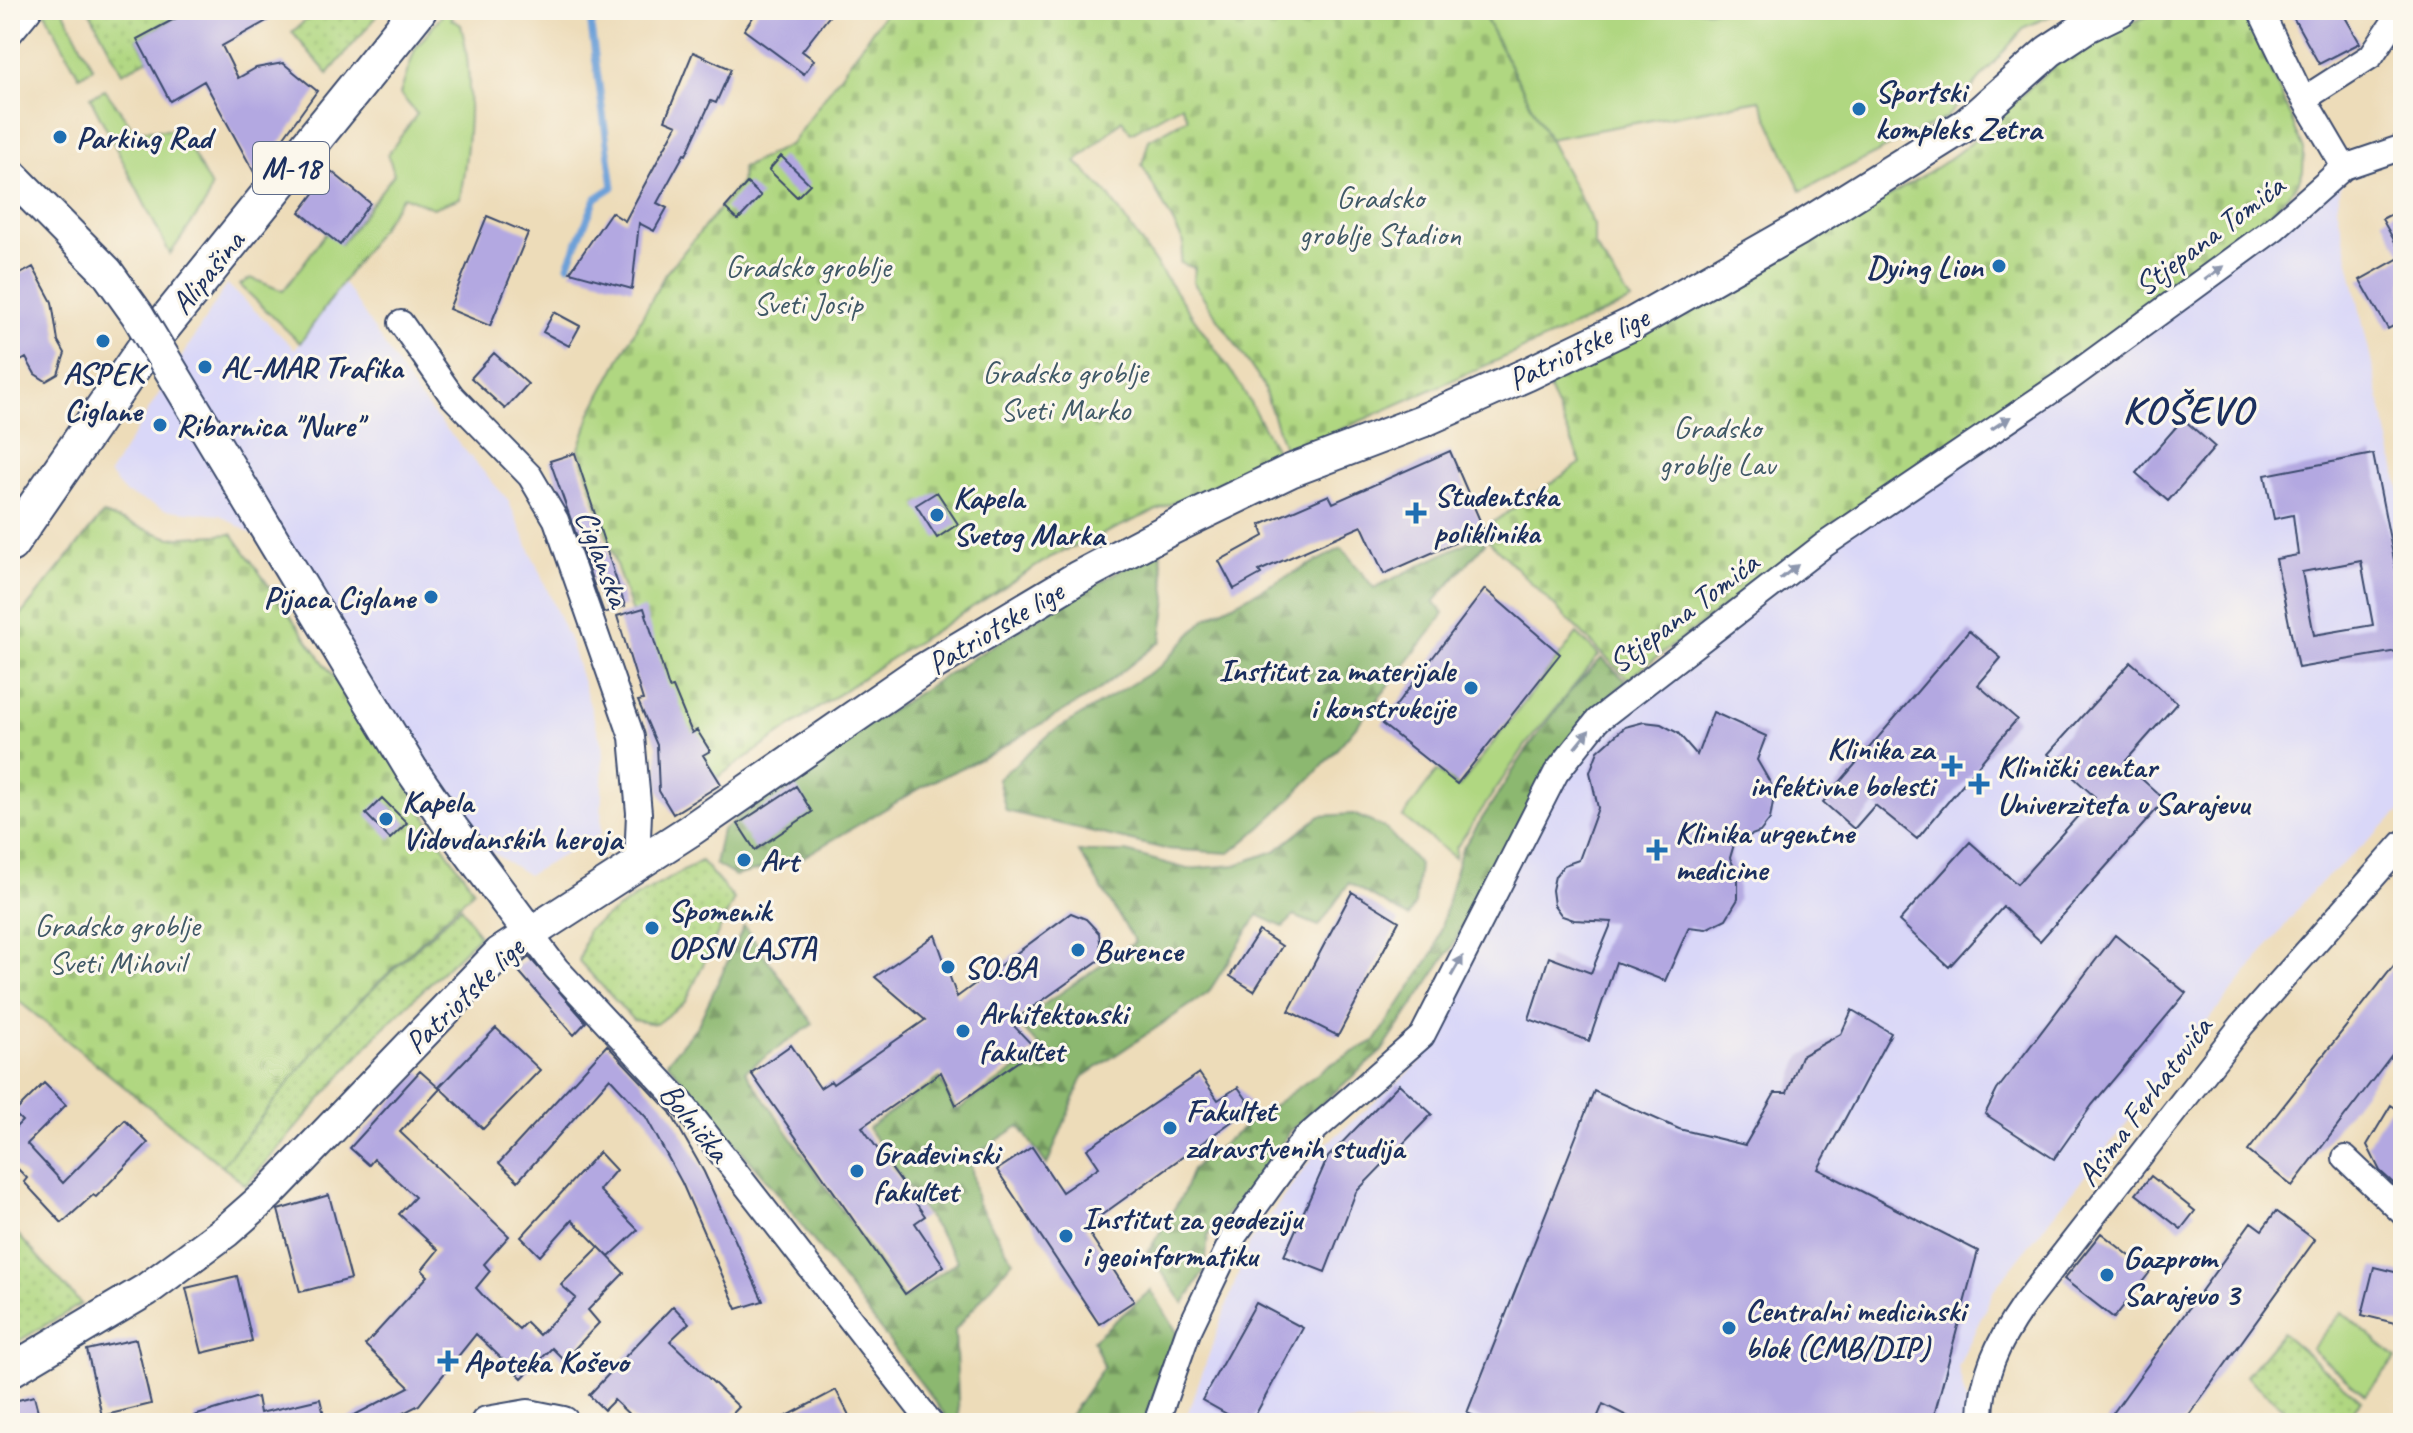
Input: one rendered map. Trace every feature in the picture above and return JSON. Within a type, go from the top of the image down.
[{"type":"main road","name":"Alipašina","points":[[10,544],[146,347],[418,10]]},
{"type":"street","points":[[10,33],[29,10]]},
{"type":"street","name":"Patriotske lige","points":[[10,1371],[146,1290],[226,1231],[268,1194],[500,953],[689,831],[918,673],[1077,578],[1290,471],[1422,421],[1546,367],[1634,323],[1799,229],[1967,124],[2049,51],[2087,26],[2120,10]]},
{"type":"street","points":[[2260,10],[2304,99],[2344,167],[2403,147]]},
{"type":"street","points":[[2304,99],[2371,56],[2402,10]]},
{"type":"street","name":"Stjepana Tomića","points":[[1156,1423],[1188,1332],[1234,1236],[1304,1139],[1422,1036],[1556,773],[1598,720],[1824,545],[2066,381],[2275,228],[2344,167]]},
{"type":"street","name":"Bolnička","points":[[10,174],[107,272],[137,314],[411,769],[451,827],[556,968],[682,1103],[931,1423]]},
{"type":"street","name":"Ciglanska","points":[[401,323],[452,396],[530,476],[556,520],[632,737],[639,813],[637,863]]},
{"type":"street","name":"Asima Ferhatovića","points":[[1981,1423],[1981,1402],[1987,1372],[1995,1352],[2023,1306],[2248,1018],[2403,843]]},
{"type":"street","points":[[2345,1158],[2403,1213]]},
{"type":"street","points":[[487,1423],[528,1416],[563,1423]]},
{"type":"shaded area","name":"Klinički centar Univerziteta u Sarajevu","points":[[2344,167],[2337,207],[2403,504],[2403,809],[2314,889],[1995,1288],[1958,1367],[1971,1423],[1184,1423],[1249,1244],[1315,1154],[1421,1062],[1566,758],[1782,571]]},
{"type":"shaded area","name":"Pijaca Ciglane","points":[[344,283],[417,395],[508,500],[571,644],[603,748],[601,834],[528,875],[477,843],[281,551],[220,515],[167,510],[125,493],[109,474],[227,284],[295,349]]},
{"type":"green space","points":[[44,10],[63,10],[93,68],[79,76]]},
{"type":"green space","points":[[89,10],[191,10],[137,39],[148,59],[122,73]]},
{"type":"green space","points":[[318,10],[382,10],[328,74],[292,32]]},
{"type":"green space","points":[[446,10],[458,10],[451,19],[461,25],[468,67],[468,134],[460,198],[433,208],[403,196],[300,343],[240,285],[251,278],[283,291],[326,233],[341,244],[394,174],[388,154],[417,114],[400,94],[415,49]]},
{"type":"green space","points":[[887,10],[1481,10],[1594,225],[1594,244],[1631,301],[1286,454],[1262,383],[1193,282],[1195,268],[1180,263],[1184,243],[1142,165],[1149,140],[1188,118],[1181,105],[1131,133],[1122,120],[1076,162],[1106,192],[1241,386],[1279,456],[1051,557],[881,665],[715,779],[684,724],[630,608],[579,449],[591,413],[665,274],[741,183],[742,168],[791,144]]},
{"type":"green space","name":"Sportski kompleks Zetra","points":[[1481,10],[2064,10],[2025,27],[1946,118],[1801,191],[1760,100],[1549,139]]},
{"type":"green space","name":"Gradsko groblje Lav","points":[[2162,10],[2246,10],[2304,150],[2303,171],[2296,187],[2267,216],[2154,302],[1834,524],[1628,679],[1485,537],[1486,527],[1581,463],[1549,389],[1552,382],[1748,277],[1893,194],[1956,154],[2067,57],[2106,34]]},
{"type":"green space","points":[[105,90],[134,130],[180,130],[211,187],[207,201],[170,254],[90,97]]},
{"type":"green space","name":"Gradsko groblje Sveti Mihovil","points":[[103,514],[170,538],[232,534],[403,774],[439,840],[474,890],[336,1024],[222,1166],[10,994],[10,628]]},
{"type":"green space","points":[[1478,537],[1485,543],[1434,602],[1444,614],[1395,678],[1318,770],[1230,853],[1165,849],[1006,811],[998,779],[1051,733],[1161,666],[1206,618],[1342,548],[1374,588]]},
{"type":"green space","points":[[1160,548],[1167,599],[1161,641],[1096,692],[989,755],[931,782],[798,860],[735,876],[715,864],[722,830],[827,753],[936,681]]},
{"type":"green space","points":[[1577,634],[1599,655],[1525,746],[1456,848],[1455,858],[1403,817],[1437,771],[1459,787]]},
{"type":"green space","points":[[1602,658],[1626,681],[1590,715],[1493,872],[1452,947],[1382,1051],[1291,1130],[1256,1182],[1208,1235],[1205,1269],[1184,1304],[1148,1252],[1183,1194],[1192,1169],[1253,1120],[1333,1063],[1376,1040],[1435,950],[1461,851],[1524,754],[1569,693]]},
{"type":"green space","points":[[1353,814],[1385,828],[1419,864],[1415,904],[1408,917],[1349,883],[1319,926],[1294,916],[1283,927],[1258,915],[1208,993],[1083,1077],[1047,1165],[1019,1126],[970,1158],[977,1202],[1013,1261],[955,1330],[959,1423],[951,1423],[775,1190],[667,1062],[698,1025],[744,926],[813,1024],[745,1071],[904,1299],[958,1261],[868,1128],[940,1078],[956,1111],[1043,1050],[1017,1023],[1135,942],[1079,852],[1126,852],[1187,869],[1236,865],[1277,850],[1320,816]]},
{"type":"green space","points":[[701,861],[734,899],[686,1001],[656,1024],[633,1020],[579,961],[588,929],[634,898]]},
{"type":"green space","points":[[461,906],[479,936],[381,1030],[246,1185],[222,1166],[336,1024]]},
{"type":"green space","points":[[10,1226],[81,1304],[10,1346]]},
{"type":"green space","points":[[1151,1290],[1177,1332],[1143,1423],[1065,1423],[1104,1366],[1093,1340]]},
{"type":"green space","points":[[2342,1312],[2396,1358],[2365,1395],[2311,1349]]},
{"type":"green space","points":[[2282,1333],[2361,1400],[2342,1423],[2301,1423],[2246,1376]]},
{"type":"building","points":[[191,10],[286,10],[222,46],[238,78],[256,68],[283,63],[317,91],[256,176],[204,81],[170,101],[137,39]]},
{"type":"building","points":[[758,10],[834,10],[802,51],[814,60],[804,74],[744,30]]},
{"type":"building","points":[[2289,10],[2341,10],[2360,43],[2319,64]]},
{"type":"building","points":[[693,52],[731,69],[716,103],[711,101],[686,155],[657,203],[667,208],[654,231],[639,223],[632,289],[570,272],[611,212],[625,221],[677,125],[665,120]]},
{"type":"building","points":[[781,156],[810,184],[797,197],[769,170]]},
{"type":"building","points":[[331,171],[370,203],[340,245],[300,212]]},
{"type":"building","points":[[747,183],[761,196],[738,220],[725,208]]},
{"type":"building","points":[[2403,208],[2403,256],[2382,219]]},
{"type":"building","points":[[487,216],[528,233],[490,326],[449,309]]},
{"type":"building","points":[[2403,256],[2403,321],[2388,329],[2360,280]]},
{"type":"building","points":[[33,267],[52,302],[58,341],[65,353],[58,374],[46,381],[35,374],[26,358],[10,367],[10,280]]},
{"type":"building","points":[[554,312],[580,326],[569,346],[543,332]]},
{"type":"building","points":[[494,353],[528,384],[505,409],[471,378]]},
{"type":"building","points":[[2183,419],[2215,447],[2168,501],[2136,473]]},
{"type":"building","name":"Studentska poliklinika","points":[[1450,451],[1484,530],[1384,574],[1362,526],[1259,571],[1261,574],[1234,589],[1219,561],[1264,536],[1260,525],[1329,495],[1333,503]]},
{"type":"building","points":[[575,453],[625,606],[604,613],[550,461]]},
{"type":"building","points":[[2373,454],[2403,605],[2403,650],[2298,668],[2276,559],[2298,555],[2293,515],[2274,519],[2265,475]],"holes":[[[2361,561],[2373,625],[2314,635],[2302,572]]]},
{"type":"building","name":"Kapela Svetog Marka","points":[[937,492],[958,524],[937,538],[916,505]]},
{"type":"building","name":"Institut za materijale i konstrukcije","points":[[1485,589],[1560,654],[1457,784],[1382,724]]},
{"type":"building","points":[[644,608],[669,688],[673,687],[692,733],[697,730],[710,751],[703,755],[721,784],[673,814],[659,791],[657,745],[638,701],[643,700],[617,616]]},
{"type":"building","points":[[1969,631],[2001,658],[1978,685],[2017,719],[1917,839],[1875,805],[1854,829],[1823,802]]},
{"type":"building","points":[[2131,662],[2177,703],[2124,763],[2165,800],[2040,941],[2003,907],[1949,967],[1899,921],[1970,842],[2017,884],[2095,797],[2048,754]]},
{"type":"building","name":"Klinika urgentne medicine","points":[[1713,712],[1766,736],[1757,760],[1771,784],[1773,802],[1770,819],[1760,832],[1735,841],[1730,858],[1738,876],[1738,899],[1726,919],[1706,929],[1689,927],[1665,981],[1616,962],[1589,1041],[1529,1019],[1549,957],[1591,973],[1612,922],[1574,920],[1562,916],[1554,905],[1552,890],[1555,876],[1564,865],[1579,860],[1598,808],[1590,772],[1598,751],[1625,727],[1644,722],[1661,724],[1678,733],[1697,755]]},
{"type":"building","points":[[796,786],[812,812],[755,850],[738,824]]},
{"type":"building","name":"Kapela Vidovdanskih heroja","points":[[382,798],[407,823],[390,839],[366,814]]},
{"type":"building","points":[[1352,892],[1399,921],[1338,1036],[1289,1011]]},
{"type":"building","points":[[1071,913],[1086,919],[1099,933],[1102,958],[1011,1023],[1036,1049],[956,1105],[941,1072],[862,1127],[925,1216],[915,1223],[944,1266],[905,1294],[751,1073],[791,1045],[820,1088],[831,1081],[833,1084],[925,1020],[875,977],[935,935],[957,997]]},
{"type":"building","points":[[1259,931],[1282,946],[1254,991],[1230,976]]},
{"type":"building","points":[[2115,935],[2186,993],[2092,1105],[2054,1159],[1985,1114],[1997,1090]]},
{"type":"building","points":[[2403,954],[2403,1040],[2292,1186],[2248,1151]]},
{"type":"building","points":[[529,957],[586,1022],[574,1035],[516,968]]},
{"type":"building","name":"Centralni medicinski blok (CMB/DIP)","points":[[1852,1010],[1891,1033],[1818,1169],[1978,1251],[1932,1423],[1641,1423],[1603,1404],[1595,1423],[1490,1423],[1467,1413],[1594,1091],[1679,1129],[1745,1145],[1775,1093],[1787,1093],[1801,1056],[1841,1034]]},
{"type":"building","points":[[496,1028],[540,1070],[483,1129],[439,1087]]},
{"type":"building","points":[[607,1045],[670,1112],[704,1172],[763,1301],[737,1309],[682,1183],[646,1117],[610,1078],[518,1181],[499,1163]]},
{"type":"building","points":[[420,1071],[440,1089],[400,1132],[509,1236],[484,1264],[490,1271],[476,1288],[487,1300],[519,1329],[526,1322],[539,1335],[576,1298],[561,1285],[599,1247],[624,1273],[588,1310],[599,1323],[564,1360],[552,1348],[522,1378],[476,1334],[419,1405],[384,1423],[339,1423],[409,1387],[365,1345],[428,1276],[422,1270],[438,1250],[399,1214],[415,1197],[374,1159],[369,1165],[350,1148]]},
{"type":"building","points":[[1199,1073],[1218,1100],[1238,1087],[1252,1107],[1085,1227],[1134,1301],[1099,1324],[997,1170],[1032,1147],[1062,1192],[1099,1167],[1087,1149]]},
{"type":"building","points":[[44,1083],[66,1105],[27,1144],[63,1183],[125,1120],[148,1143],[96,1197],[93,1195],[62,1223],[24,1182],[27,1178],[10,1161],[10,1126],[13,1130],[22,1121],[14,1113]]},
{"type":"building","points":[[1399,1084],[1432,1114],[1356,1192],[1325,1272],[1284,1256],[1328,1157]]},
{"type":"building","points":[[2391,1105],[2403,1113],[2403,1192],[2380,1171],[2367,1145]]},
{"type":"building","points":[[599,1152],[616,1170],[599,1190],[638,1230],[609,1257],[572,1220],[540,1256],[521,1237]]},
{"type":"building","points":[[2151,1176],[2195,1211],[2181,1229],[2136,1194]]},
{"type":"building","points":[[329,1195],[351,1279],[300,1292],[278,1210]]},
{"type":"building","points":[[2276,1211],[2315,1240],[2183,1423],[2106,1423],[2251,1222],[2262,1230]]},
{"type":"building","name":"Gazprom Sarajevo 3","points":[[2101,1233],[2150,1272],[2114,1318],[2064,1279]]},
{"type":"building","points":[[2374,1267],[2403,1274],[2403,1325],[2362,1315]]},
{"type":"building","points":[[237,1276],[252,1341],[202,1353],[186,1288]]},
{"type":"building","points":[[1256,1303],[1303,1328],[1251,1423],[1243,1423],[1202,1400]]},
{"type":"building","points":[[673,1306],[689,1323],[670,1341],[739,1407],[724,1423],[638,1423],[614,1400],[604,1410],[589,1395]]},
{"type":"building","points":[[136,1339],[151,1404],[102,1416],[87,1350]]},
{"type":"building","points":[[836,1390],[853,1423],[774,1423]]},
{"type":"building","points":[[34,1396],[41,1423],[10,1423],[10,1402]]},
{"type":"building","points":[[257,1397],[260,1413],[320,1399],[326,1423],[195,1423],[194,1416]]},
{"type":"waterway","points":[[568,265],[596,198],[613,187],[591,26],[602,10]]},
{"type":"place","name":"Sportski kompleks Zetra","points":[[1859,109]]},
{"type":"place","name":"Parking Rad","points":[[60,137]]},
{"type":"place","name":"Dying Lion","points":[[1999,266]]},
{"type":"place","name":"ASPEK Ciglane","points":[[103,341]]},
{"type":"place","name":"AL-MAR Trafika","points":[[205,367]]},
{"type":"place","name":"Ribarnica \"Nure\"","points":[[160,425]]},
{"type":"place","name":"Studentska poliklinika","points":[[1416,513]]},
{"type":"place","name":"Kapela Svetog Marka","points":[[937,515]]},
{"type":"place","name":"Pijaca Ciglane","points":[[431,597]]},
{"type":"place","name":"Institut za materijale i konstrukcije","points":[[1471,688]]},
{"type":"place","name":"Klinika za infektivne bolesti","points":[[1952,766]]},
{"type":"place","name":"Klinički centar Univerziteta u Sarajevu","points":[[1979,784]]},
{"type":"place","name":"Kapela Vidovdanskih heroja","points":[[386,819]]},
{"type":"place","name":"Klinika urgentne medicine","points":[[1657,850]]},
{"type":"place","name":"Art","points":[[744,860]]},
{"type":"place","name":"Spomenik OPSN LASTA","points":[[652,928]]},
{"type":"place","name":"Burence","points":[[1078,950]]},
{"type":"place","name":"SO.BA","points":[[948,967]]},
{"type":"place","name":"Arhitektonski fakultet","points":[[963,1031]]},
{"type":"place","name":"Fakultet zdravstvenih studija","points":[[1170,1128]]},
{"type":"place","name":"Građevinski fakultet","points":[[857,1171]]},
{"type":"place","name":"Institut za geodeziju i geoinformatiku","points":[[1066,1236]]},
{"type":"place","name":"Gazprom Sarajevo 3","points":[[2107,1275]]},
{"type":"place","name":"Centralni medicinski blok (CMB/DIP)","points":[[1729,1328]]},
{"type":"place","name":"Apoteka Koševo","points":[[448,1361]]},
{"type":"district","name":"KOŠEVO","points":[[2188,409]]},
{"type":"park label","name":"Gradsko groblje Stadion","points":[[1380,216]]},
{"type":"park label","name":"Gradsko groblje Sveti Josip","points":[[808,284]]},
{"type":"park label","name":"Gradsko groblje Sveti Marko","points":[[1065,390]]}]
